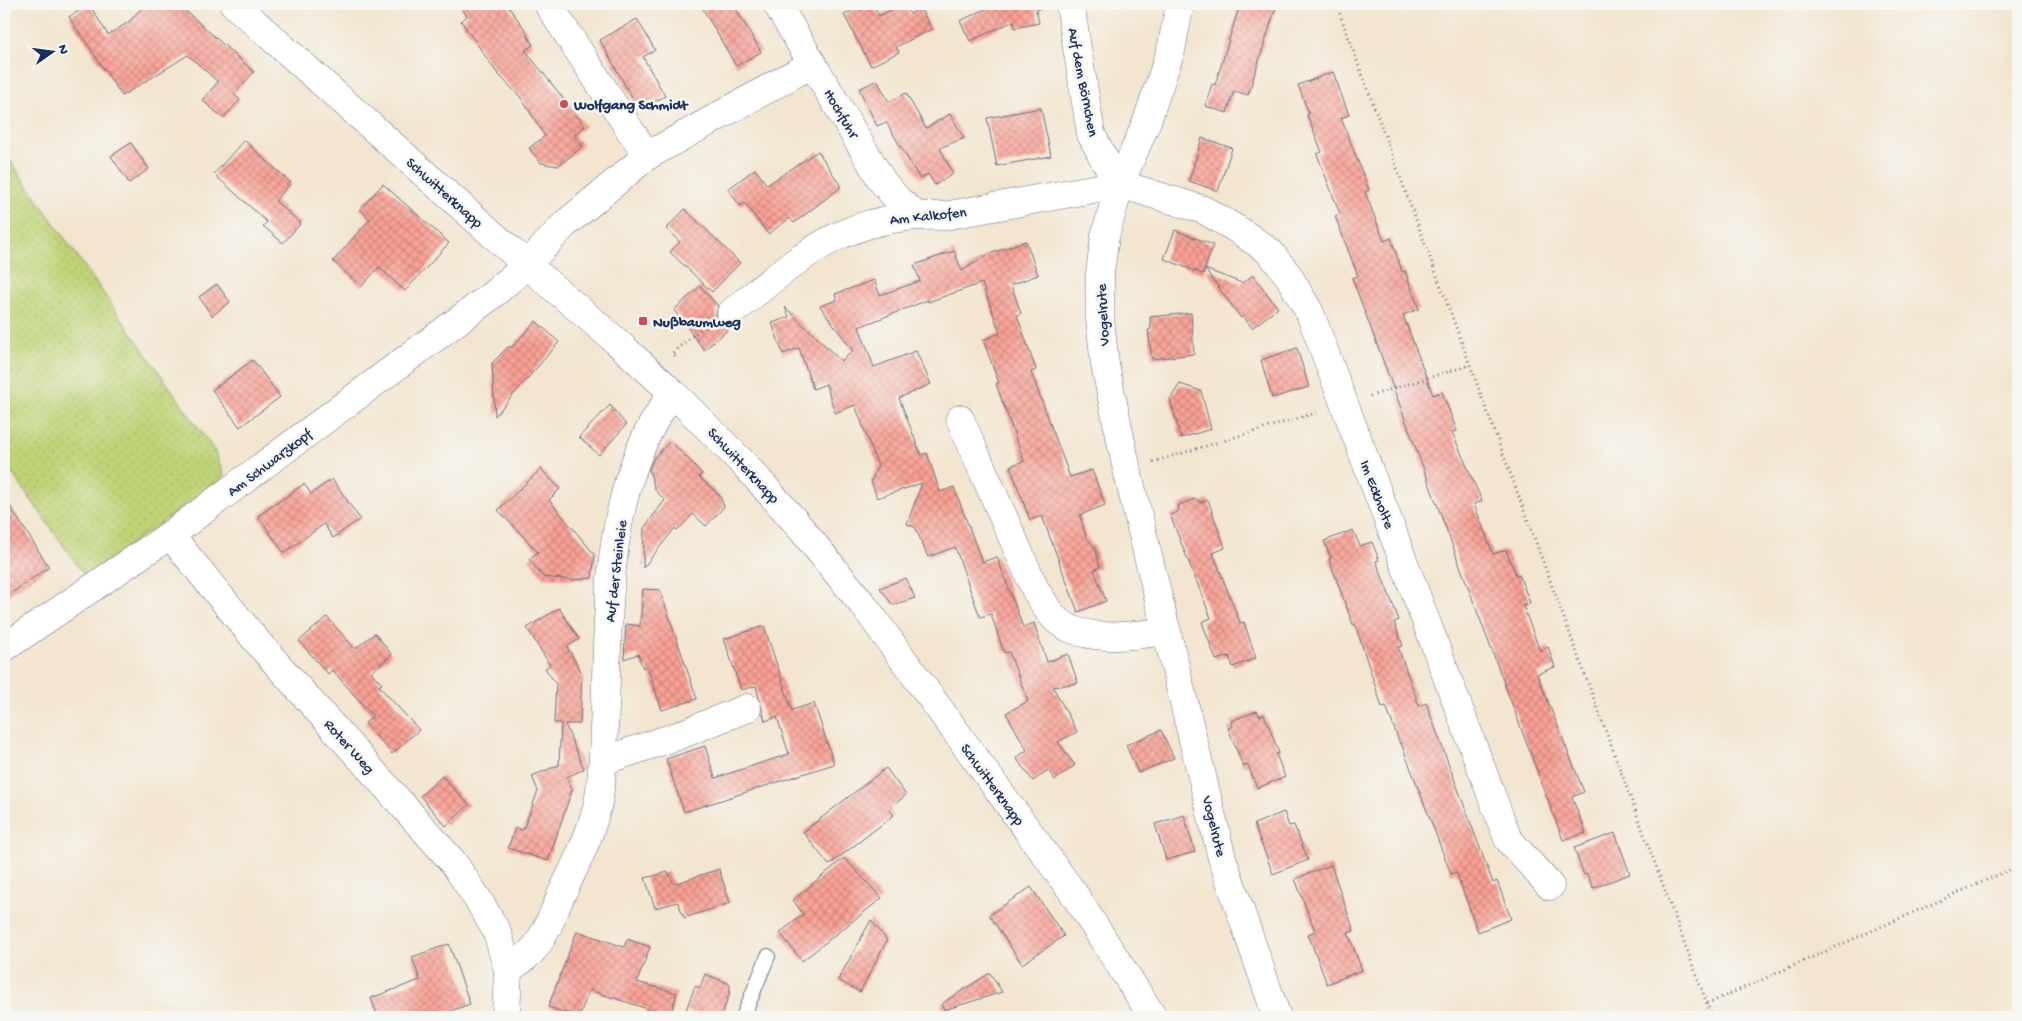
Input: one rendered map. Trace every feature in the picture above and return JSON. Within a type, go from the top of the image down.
[{"type":"street","name":"Schwitterknapp","points":[[234,4],[526,265],[673,393],[745,465],[788,513],[865,607],[1074,894],[1153,1017]]},
{"type":"street","points":[[548,4],[647,156]]},
{"type":"street","name":"Hochfuhr","points":[[777,4],[882,181],[898,200],[916,215]]},
{"type":"street","name":"Auf dem Börnchen","points":[[1070,4],[1091,134],[1106,163],[1120,184]]},
{"type":"street","name":"Vogelrute","points":[[1180,4],[1168,59],[1147,121],[1120,184],[1105,236],[1100,273],[1100,319],[1105,365],[1127,470],[1222,858],[1277,1017]]},
{"type":"street","points":[[526,265],[564,225],[647,156],[812,64]]},
{"type":"street","name":"Am Kalkofen","points":[[731,313],[810,250],[859,227],[880,220],[916,215],[944,216],[1120,184]]},
{"type":"street","name":"Im Eckholte","points":[[1120,184],[1204,210],[1240,231],[1270,252],[1288,275],[1310,313],[1327,352],[1344,404],[1508,840],[1550,886]]},
{"type":"street","name":"Am Schwarzkopf","points":[[4,648],[170,535],[491,296],[526,265]]},
{"type":"street","name":"Auf der Steinleie","points":[[508,970],[537,945],[588,837],[598,802],[603,761],[608,626],[616,543],[634,461],[661,409],[673,393]]},
{"type":"street","points":[[960,420],[1036,591],[1052,615],[1066,626],[1091,635],[1129,637],[1167,631]]},
{"type":"street","name":"Roter Weg","points":[[170,535],[260,645],[453,862],[497,932],[508,970]]},
{"type":"street","points":[[603,761],[677,736],[747,708]]},
{"type":"street","points":[[506,1017],[508,970]]},
{"type":"lane","points":[[743,1017],[768,956]]},
{"type":"path","points":[[1336,4],[1712,1017]]},
{"type":"path","points":[[678,360],[672,353],[725,309],[731,313]]},
{"type":"path","points":[[1127,470],[1470,365]]},
{"type":"path","points":[[1707,1004],[2018,866]]},
{"type":"green space","points":[[4,152],[214,450],[225,478],[85,576],[7,466],[4,468]]},
{"type":"building","points":[[89,4],[108,35],[130,21],[145,4],[178,4],[254,72],[234,94],[240,100],[223,118],[202,100],[218,82],[188,55],[122,96],[69,17]]},
{"type":"building","points":[[459,4],[506,4],[528,33],[527,35],[533,45],[525,50],[585,126],[574,135],[583,146],[558,166],[541,163],[529,148],[545,136],[521,98],[497,73],[461,21],[467,16]]},
{"type":"building","points":[[700,4],[733,4],[761,52],[736,66]]},
{"type":"building","points":[[865,4],[873,4],[879,16],[903,4],[910,14],[920,8],[932,29],[896,47],[899,52],[871,66],[844,15]]},
{"type":"building","points":[[996,4],[1051,4],[1036,10],[1039,23],[1015,28],[1014,21],[970,41],[960,21]]},
{"type":"building","points":[[1240,4],[1277,4],[1248,95],[1234,91],[1227,113],[1205,106],[1212,84],[1215,85]]},
{"type":"building","points":[[637,19],[655,50],[643,57],[665,96],[639,110],[600,40]]},
{"type":"building","points":[[1333,72],[1349,115],[1341,118],[1369,190],[1365,192],[1384,241],[1391,238],[1402,272],[1405,271],[1419,309],[1403,315],[1433,395],[1442,392],[1457,431],[1452,432],[1482,501],[1474,504],[1493,554],[1506,550],[1516,575],[1519,574],[1530,603],[1523,606],[1540,651],[1548,647],[1555,667],[1537,674],[1584,792],[1572,797],[1586,833],[1563,840],[1352,278],[1358,276],[1335,216],[1340,214],[1317,154],[1322,152],[1307,115],[1309,114],[1298,85]]},
{"type":"building","points":[[877,80],[889,102],[906,93],[926,128],[950,114],[964,138],[940,148],[953,174],[935,185],[928,174],[920,179],[886,122],[877,126],[859,89]]},
{"type":"building","points":[[1041,108],[1051,156],[997,166],[987,118]]},
{"type":"building","points":[[1202,138],[1232,148],[1218,191],[1189,181]]},
{"type":"building","points":[[244,140],[291,183],[275,201],[301,223],[283,243],[263,226],[267,222],[214,174]]},
{"type":"building","points":[[131,143],[149,169],[129,183],[111,156]]},
{"type":"building","points":[[818,151],[840,185],[840,188],[794,223],[790,218],[768,234],[745,203],[740,206],[728,189],[755,169],[767,185]]},
{"type":"building","points":[[383,184],[449,243],[405,291],[379,267],[361,287],[333,261],[370,219],[360,209]]},
{"type":"building","points":[[685,209],[740,263],[712,292],[670,252],[680,242],[666,229]]},
{"type":"building","points":[[1175,230],[1213,245],[1203,274],[1164,259]]},
{"type":"building","points":[[1026,241],[1038,275],[1011,285],[1021,313],[1017,315],[1036,370],[1031,372],[1070,477],[1092,470],[1105,505],[1080,515],[1086,537],[1095,547],[1100,567],[1094,570],[1106,601],[1078,612],[1042,516],[1030,520],[1010,466],[1024,461],[996,384],[999,383],[983,340],[1000,333],[982,283],[928,302],[928,300],[859,327],[874,367],[916,351],[931,384],[899,398],[921,455],[927,453],[940,492],[954,487],[982,562],[997,557],[1023,627],[1034,623],[1047,662],[1068,654],[1078,683],[1053,687],[1077,732],[1058,742],[1075,765],[1055,780],[1048,770],[1033,781],[1016,758],[1027,750],[1006,713],[1028,701],[1009,652],[1004,653],[991,614],[980,617],[955,547],[928,557],[915,527],[907,524],[922,483],[877,498],[871,481],[878,466],[855,405],[835,413],[826,384],[813,389],[799,348],[783,354],[772,323],[789,317],[785,307],[841,361],[853,351],[820,306],[837,300],[835,294],[874,280],[880,295],[920,281],[914,265],[954,251],[962,271],[989,254]]},
{"type":"building","points":[[1205,269],[1242,283],[1253,275],[1278,308],[1252,328],[1243,316],[1241,318]]},
{"type":"building","points":[[217,284],[230,302],[212,316],[199,297]]},
{"type":"building","points":[[700,286],[718,306],[716,315],[719,322],[730,328],[704,350],[674,310]]},
{"type":"building","points":[[1191,313],[1194,354],[1152,359],[1148,330],[1151,329],[1150,317]]},
{"type":"building","points":[[536,321],[559,342],[495,416],[492,363],[508,347],[512,347]]},
{"type":"building","points":[[1297,348],[1309,387],[1272,398],[1261,360]]},
{"type":"building","points":[[253,360],[280,397],[240,427],[212,390]]},
{"type":"building","points":[[1180,384],[1201,391],[1211,429],[1181,438],[1170,399]]},
{"type":"building","points":[[610,405],[626,425],[599,455],[579,437]]},
{"type":"building","points":[[670,441],[702,474],[699,477],[720,496],[724,507],[706,526],[693,514],[677,531],[675,528],[643,568],[644,528],[665,500],[655,490],[649,469],[654,458]]},
{"type":"building","points":[[541,469],[560,489],[549,500],[595,555],[592,578],[573,580],[543,577],[529,559],[538,552],[498,510]]},
{"type":"building","points":[[332,479],[360,519],[333,538],[324,524],[284,553],[258,516],[304,484],[311,494]]},
{"type":"building","points":[[4,497],[49,567],[4,598]]},
{"type":"building","points":[[1195,499],[1201,503],[1208,500],[1225,548],[1213,553],[1240,623],[1244,622],[1256,658],[1233,667],[1229,656],[1216,660],[1202,622],[1211,618],[1170,515],[1178,512],[1179,505]]},
{"type":"building","points":[[1353,530],[1360,546],[1372,542],[1379,560],[1376,561],[1399,620],[1394,622],[1403,646],[1398,647],[1419,706],[1426,703],[1493,883],[1497,881],[1511,919],[1478,932],[1456,872],[1451,874],[1386,706],[1382,707],[1355,624],[1353,625],[1329,559],[1331,558],[1324,541]]},
{"type":"building","points":[[906,578],[915,598],[893,605],[880,588]]},
{"type":"building","points":[[643,589],[660,590],[697,699],[662,710],[647,666],[643,668],[638,654],[624,659],[626,624],[640,626]]},
{"type":"building","points":[[559,608],[579,639],[567,647],[582,673],[580,724],[565,724],[584,769],[567,777],[572,790],[548,861],[508,848],[515,828],[523,830],[538,791],[532,776],[559,765],[561,723],[554,723],[556,684],[545,668],[550,665],[527,628]]},
{"type":"building","points":[[327,617],[355,649],[375,633],[392,655],[371,672],[382,684],[379,686],[419,730],[392,754],[365,723],[373,716],[332,670],[328,674],[299,641]]},
{"type":"building","points":[[764,626],[792,710],[814,703],[834,764],[684,812],[666,759],[705,746],[715,778],[789,754],[777,717],[765,721],[756,686],[741,690],[724,639]]},
{"type":"building","points":[[1257,711],[1260,716],[1264,714],[1279,753],[1276,754],[1285,777],[1257,788],[1248,765],[1243,766],[1228,728],[1233,726],[1231,721]]},
{"type":"building","points":[[1161,730],[1174,758],[1138,773],[1126,745]]},
{"type":"building","points":[[886,768],[906,795],[889,809],[894,815],[829,865],[803,832]]},
{"type":"building","points":[[442,776],[469,805],[446,826],[420,796]]},
{"type":"building","points":[[1284,812],[1289,826],[1294,825],[1308,860],[1273,874],[1254,824]]},
{"type":"building","points":[[1184,815],[1195,852],[1166,860],[1155,824]]},
{"type":"building","points":[[1615,833],[1630,874],[1593,888],[1587,874],[1584,875],[1574,848]]},
{"type":"building","points":[[844,858],[882,898],[802,961],[780,933],[803,914],[793,900]]},
{"type":"building","points":[[1331,865],[1354,931],[1348,933],[1362,970],[1327,984],[1308,934],[1315,931],[1295,879]]},
{"type":"building","points":[[719,869],[730,903],[684,918],[678,902],[655,908],[645,878],[668,872],[674,884]]},
{"type":"building","points":[[1031,887],[1064,936],[1022,964],[989,915]]},
{"type":"building","points":[[871,920],[887,940],[860,992],[838,980]]},
{"type":"building","points":[[577,931],[624,947],[627,939],[650,947],[637,982],[677,993],[670,1017],[645,1017],[648,1009],[589,990],[579,1017],[548,1007]]},
{"type":"building","points":[[449,944],[470,1004],[434,1017],[378,1017],[371,998],[420,980],[412,957]]},
{"type":"building","points":[[990,973],[1002,992],[944,1010],[941,1004]]},
{"type":"building","points":[[705,974],[730,984],[730,992],[721,1017],[705,1017],[686,1010],[695,986],[700,988]]},
{"type":"place","name":"Wolfgang Schmidt","points":[[564,104]]},
{"type":"place","name":"Nußbaumweg","points":[[643,321]]}]
